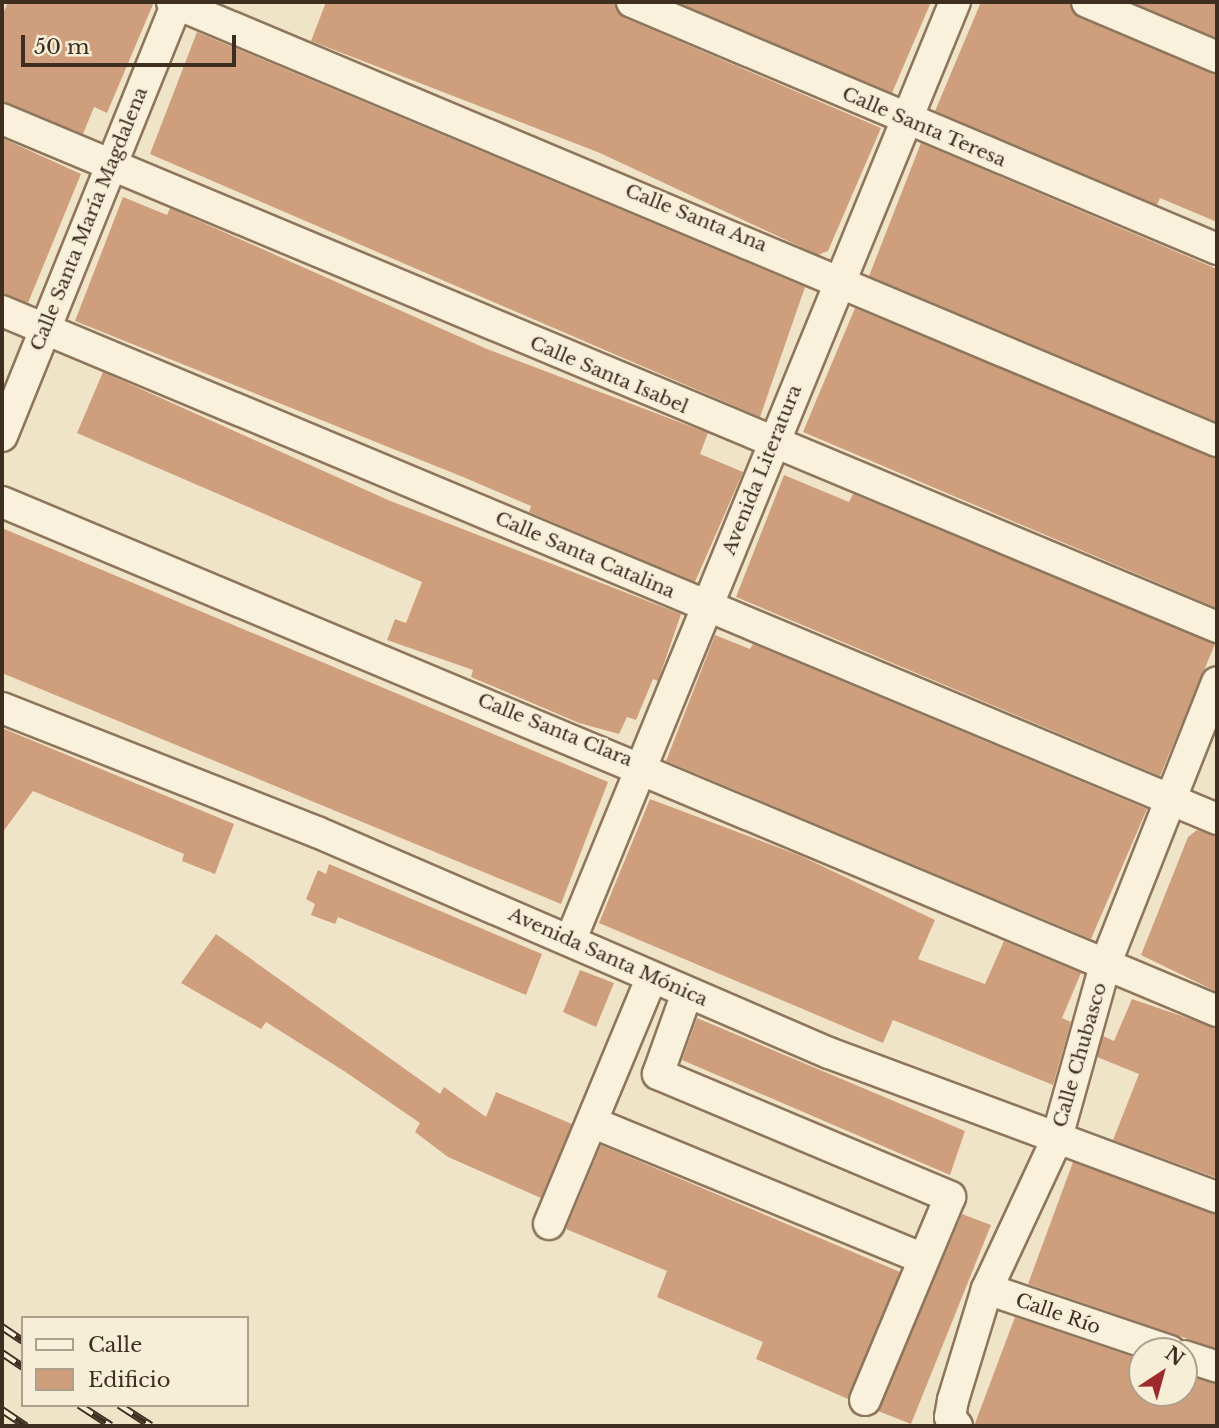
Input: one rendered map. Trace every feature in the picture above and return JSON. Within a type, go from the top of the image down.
[{"type":"street","name":"Calle Santa María Magdalena","points":[[2,436],[175,2]]},
{"type":"street","name":"Calle Santa Ana","points":[[175,2],[838,277],[1217,441]]},
{"type":"street","name":"Calle Santa Teresa","points":[[632,2],[907,121],[1217,249]]},
{"type":"street","name":"Avenida Literatura","points":[[571,939],[639,765],[708,606],[773,445],[838,277],[907,121],[955,2]]},
{"type":"street","points":[[1087,2],[1217,57]]},
{"type":"street","name":"Calle Santa Isabel","points":[[2,120],[112,164],[773,445],[1217,627]]},
{"type":"street","name":"Calle Santa Catalina","points":[[2,311],[1217,819]]},
{"type":"street","name":"Calle Santa Clara","points":[[2,502],[639,765],[1217,1011]]},
{"type":"street","name":"Calle Chubasco","points":[[957,1426],[950,1417],[953,1400],[987,1289],[1056,1141],[1105,965],[1217,682]]},
{"type":"street","name":"Avenida Santa Mónica","points":[[2,708],[571,939],[651,979],[1056,1141],[1217,1197]]},
{"type":"street","points":[[549,1224],[594,1123],[651,979]]},
{"type":"street","points":[[687,993],[658,1074],[950,1197],[922,1258],[865,1400]]},
{"type":"street","points":[[594,1123],[922,1258]]},
{"type":"street","name":"Calle Río","points":[[987,1289],[1129,1337]]},
{"type":"street","points":[[1198,1361],[1217,1367]]},
{"type":"building","points":[[8,2],[154,2],[107,113],[94,107],[83,134],[2,102],[2,16]]},
{"type":"building","points":[[326,2],[615,2],[625,18],[881,128],[828,251],[818,255],[600,153],[311,41]]},
{"type":"building","points":[[676,2],[931,2],[892,93]]},
{"type":"building","points":[[981,2],[1070,2],[1080,18],[1217,74],[1217,222],[1160,198],[1157,205],[935,111]]},
{"type":"building","points":[[1131,2],[1217,2],[1217,38]]},
{"type":"building","points":[[197,32],[805,287],[760,417],[150,154]]},
{"type":"building","points":[[2,138],[81,174],[28,303],[2,294]]},
{"type":"building","points":[[921,143],[1217,269],[1217,422],[869,276]]},
{"type":"building","points":[[123,197],[167,215],[170,208],[487,349],[708,433],[700,454],[743,472],[695,582],[529,512],[531,506],[463,477],[75,321]]},
{"type":"building","points":[[855,308],[1217,458],[1217,608],[803,432]]},
{"type":"building","points":[[103,372],[388,500],[681,614],[658,681],[653,679],[636,720],[627,717],[619,734],[579,723],[471,677],[473,670],[387,640],[395,619],[406,623],[422,582],[77,433]]},
{"type":"building","points":[[784,475],[849,502],[853,494],[1215,644],[1160,776],[736,597]]},
{"type":"building","points":[[2,528],[608,782],[561,904],[2,673]]},
{"type":"building","points":[[715,635],[750,649],[753,644],[1147,809],[1091,939],[666,761]]},
{"type":"building","points":[[2,728],[234,824],[215,874],[182,861],[184,854],[33,791],[2,833]]},
{"type":"building","points":[[650,799],[801,856],[935,920],[918,959],[985,984],[1004,941],[1081,973],[1062,1018],[1071,1022],[1053,1085],[893,1020],[883,1043],[599,923]]},
{"type":"building","points":[[1197,830],[1217,836],[1217,992],[1141,955],[1188,837]]},
{"type":"building","points":[[329,864],[542,954],[526,995],[338,917],[335,924],[311,915],[315,904],[306,899],[318,870],[326,874]]},
{"type":"building","points":[[216,934],[440,1094],[444,1087],[486,1117],[496,1092],[572,1124],[541,1198],[448,1157],[415,1132],[420,1123],[344,1071],[266,1022],[261,1029],[181,983]]},
{"type":"building","points":[[580,970],[614,983],[596,1027],[563,1012]]},
{"type":"building","points":[[1132,999],[1217,1028],[1217,1178],[1113,1140],[1139,1074],[1097,1057],[1103,1036],[1114,1041]]},
{"type":"building","points":[[697,1018],[965,1131],[950,1175],[682,1060]]},
{"type":"building","points":[[601,1145],[900,1272],[848,1399],[756,1359],[763,1342],[657,1297],[667,1271],[566,1229]]},
{"type":"building","points":[[1073,1162],[1217,1214],[1217,1349],[1198,1342],[1198,1337],[1182,1337],[1028,1284]]},
{"type":"building","points":[[962,1214],[991,1225],[911,1424],[878,1411]]},
{"type":"building","points":[[1015,1317],[1128,1355],[1128,1407],[1198,1407],[1198,1378],[1217,1384],[1217,1426],[974,1426]]},
{"type":"railway","points":[[2,1327],[21,1340]]},
{"type":"railway","points":[[2,1353],[21,1366]]},
{"type":"railway","points":[[82,1407],[111,1426]]},
{"type":"railway","points":[[122,1407],[151,1426]]},
{"type":"railway","points":[[2,1410],[26,1426]]}]
